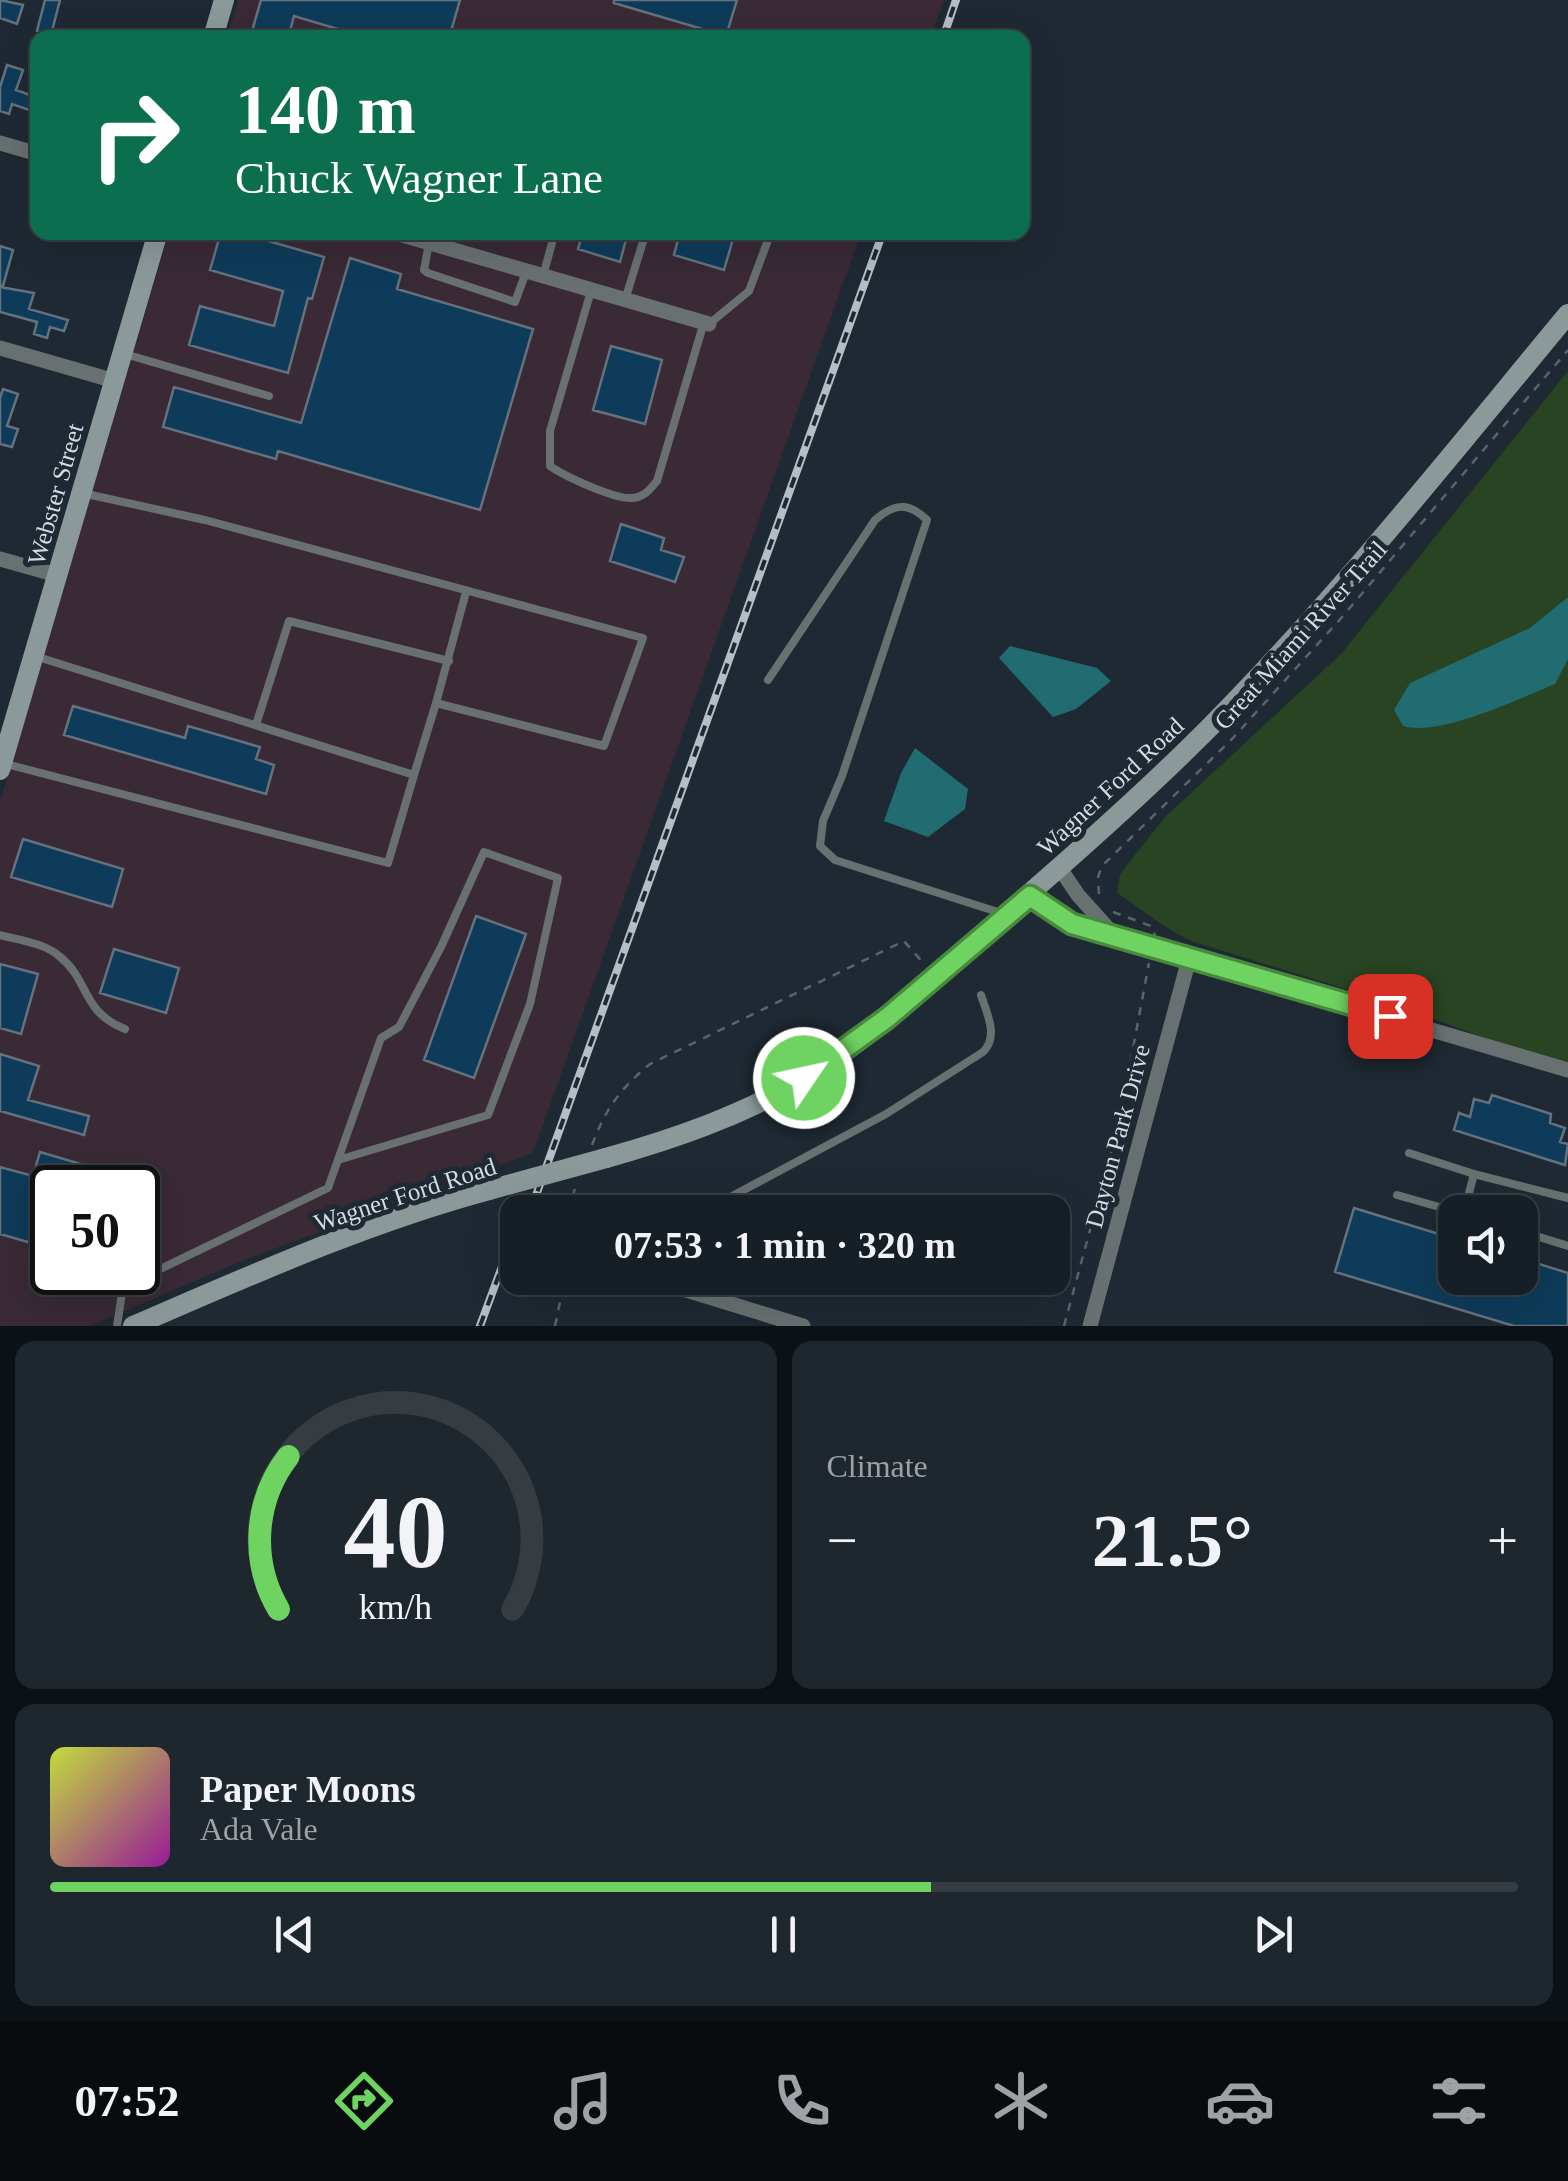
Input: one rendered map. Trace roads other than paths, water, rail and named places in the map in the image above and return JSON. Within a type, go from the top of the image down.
[{"type":"main road","points":[[215,30],[221,1]]},
{"type":"main road","name":"Webster Street","points":[[1,765],[156,240]]},
{"type":"main road","name":"Wagner Ford Road","points":[[133,1326],[359,1232],[442,1203],[701,1128],[764,1101],[847,1050],[1030,896],[1145,790],[1256,678],[1568,314]]},
{"type":"street","points":[[0,143],[30,152]]},
{"type":"street","points":[[417,240],[706,323]]},
{"type":"street","points":[[0,348],[115,381]]},
{"type":"street","points":[[0,558],[57,576]]},
{"type":"street","points":[[1059,867],[1112,933]]},
{"type":"street","points":[[1030,896],[1072,924],[1568,1070]]},
{"type":"street","name":"Dayton Park Drive","points":[[1090,1326],[1190,960]]},
{"type":"street","points":[[702,1295],[803,1326]]},
{"type":"lane","points":[[543,277],[553,240]]},
{"type":"lane","points":[[625,300],[644,240]]},
{"type":"lane","points":[[591,290],[550,430],[550,466],[565,478],[630,499],[646,494],[657,481],[706,323],[749,291],[768,240]]},
{"type":"lane","points":[[429,244],[424,270],[428,273],[515,302],[526,272]]},
{"type":"lane","points":[[123,353],[269,396]]},
{"type":"lane","points":[[82,493],[214,523],[642,638],[604,746],[436,703]]},
{"type":"lane","points":[[768,680],[875,520],[906,505],[927,520],[842,776],[823,821],[820,846],[835,860],[1005,914]]},
{"type":"lane","points":[[1,765],[388,864],[466,592]]},
{"type":"lane","points":[[256,725],[289,621],[448,661]]},
{"type":"lane","points":[[34,656],[414,775]]},
{"type":"lane","points":[[117,1326],[123,1286],[328,1188],[381,1038],[399,1027],[484,852],[558,878],[530,1004],[488,1116],[338,1160]]},
{"type":"lane","points":[[0,934],[41,946],[61,957],[96,1012],[125,1030]]},
{"type":"lane","points":[[737,1195],[886,1114],[983,1052],[989,1046],[991,1028],[981,994]]},
{"type":"lane","points":[[1409,1153],[1568,1198]]},
{"type":"lane","points":[[1466,1195],[1474,1174]]},
{"type":"lane","points":[[1397,1195],[1438,1206]]},
{"type":"lane","points":[[1538,1237],[1568,1246]]},
{"type":"railway","points":[[946,30],[956,0]]},
{"type":"railway","points":[[536,1195],[880,240]]},
{"type":"railway","points":[[480,1326],[500,1272]]}]
